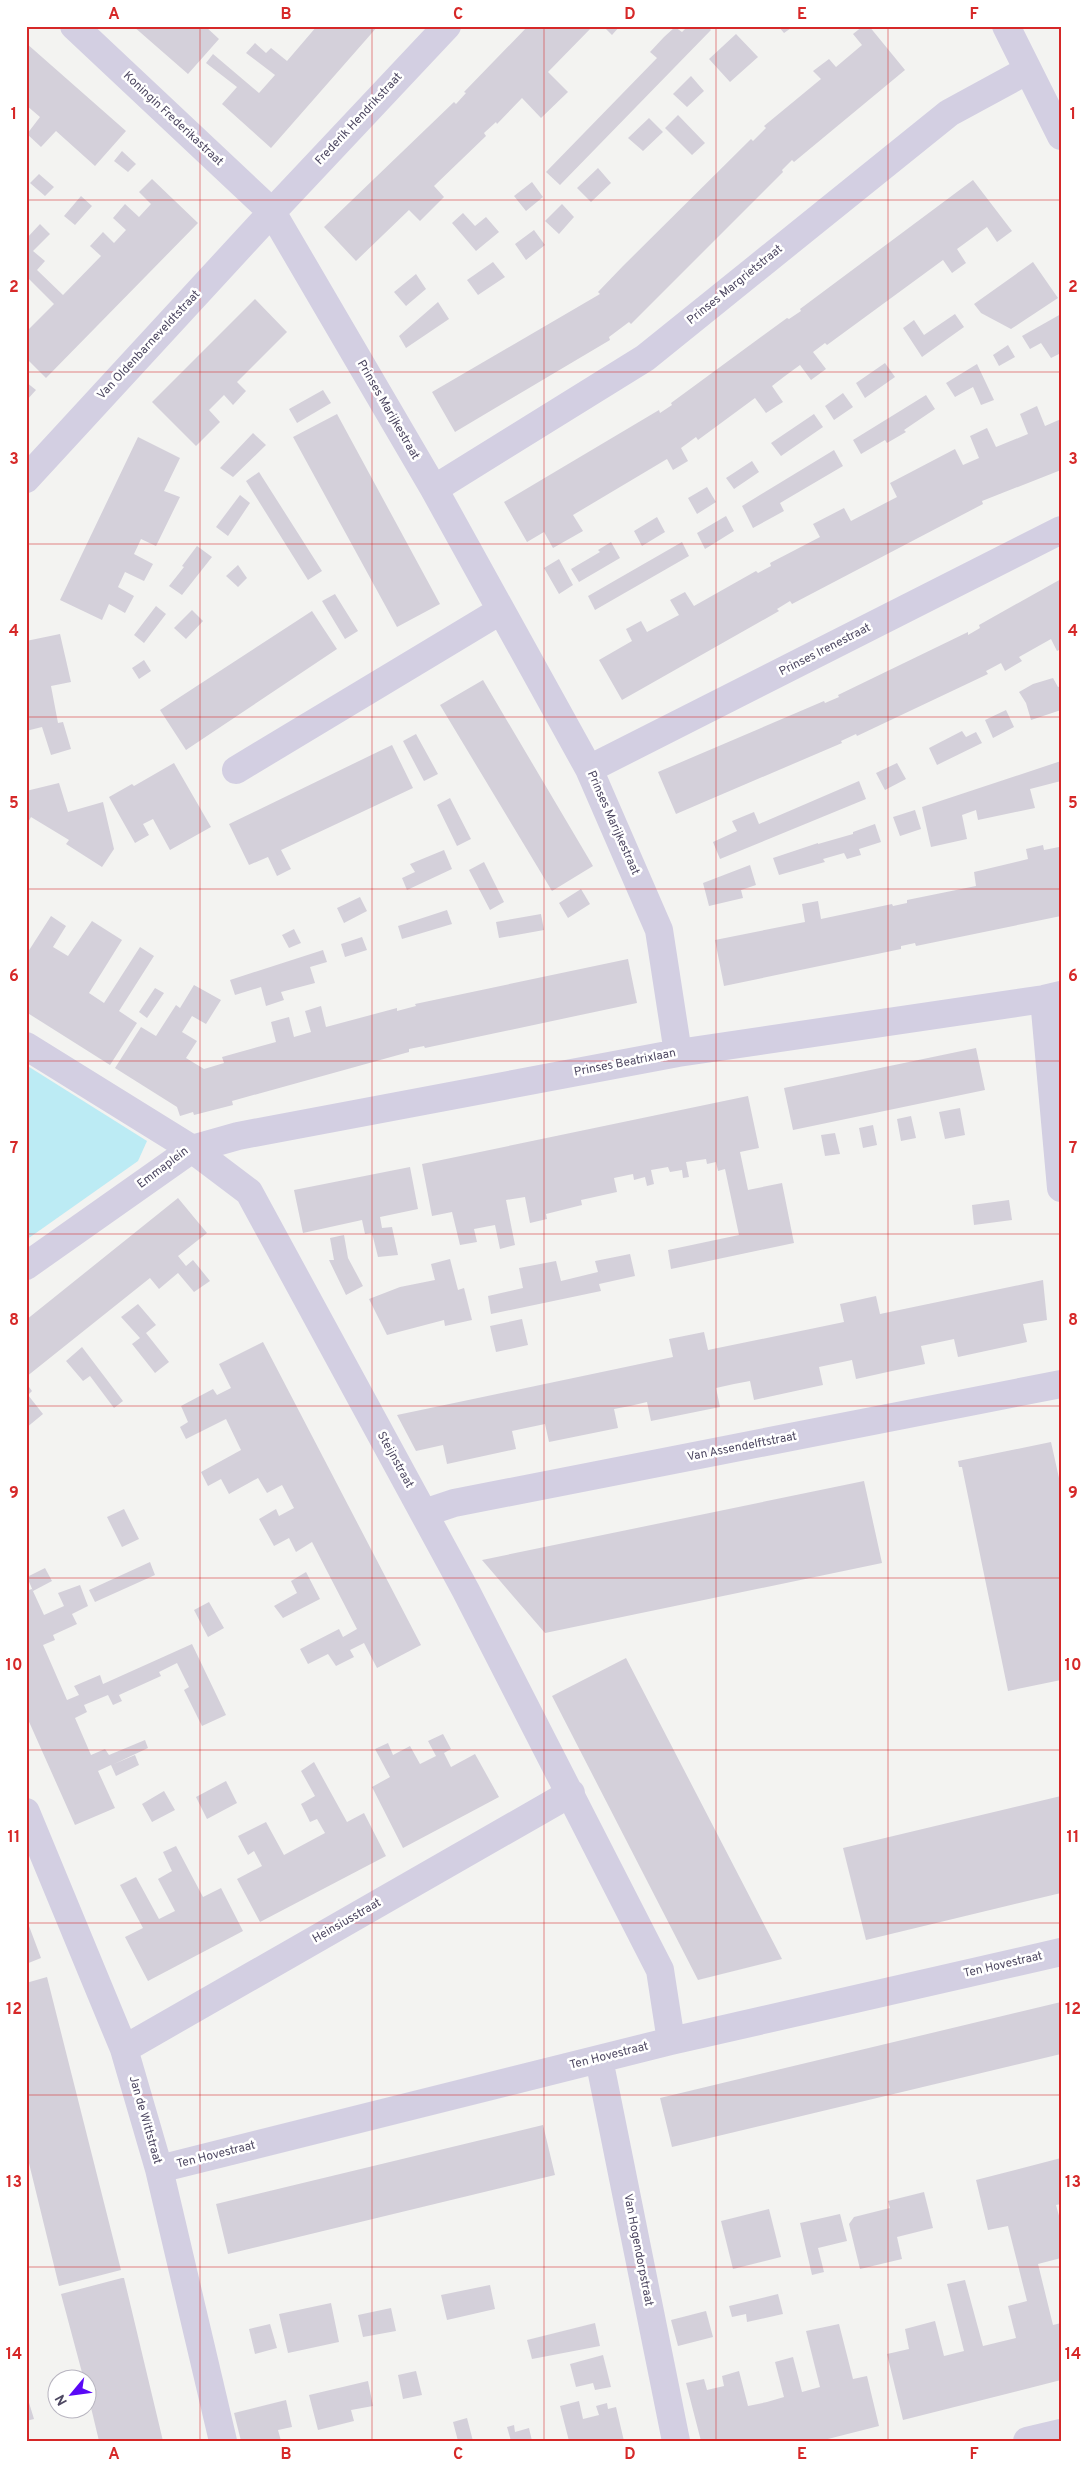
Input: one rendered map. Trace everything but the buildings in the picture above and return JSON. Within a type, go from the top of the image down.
[{"type":"street","name":"Koningin Frederikastraat","points":[[74,26],[272,212]]},
{"type":"street","name":"Frederik Hendrikstraat","points":[[272,212],[447,26]]},
{"type":"street","points":[[1006,26],[1061,136]]},
{"type":"street","name":"Prinses Margrietstraat","points":[[434,489],[645,358],[950,113],[1028,70]]},
{"type":"street","name":"Van Oldenbarneveldtstraat","points":[[26,479],[272,212]]},
{"type":"street","name":"Prinses Marijkestraat","points":[[272,212],[434,489],[500,611],[590,769],[659,930],[678,1053]]},
{"type":"street","name":"Prinses Irenestraat","points":[[590,769],[1061,530]]},
{"type":"street","points":[[236,770],[500,611]]},
{"type":"street","points":[[1052,997],[1061,1188]]},
{"type":"street","name":"Prinses Beatrixlaan","points":[[192,1149],[238,1136],[678,1053],[1052,997]]},
{"type":"street","name":"Emmaplein","points":[[26,1046],[192,1149],[26,1266]]},
{"type":"street","name":"Steijnstraat","points":[[192,1149],[249,1192],[424,1512],[571,1793]]},
{"type":"street","name":"Van Assendelftstraat","points":[[424,1512],[454,1503],[1061,1384]]},
{"type":"street","points":[[571,1793],[660,1970],[671,2041]]},
{"type":"street","name":"Heinsiusstraat","points":[[124,2049],[571,1793]]},
{"type":"street","name":"Jan de Wittstraat","points":[[26,1812],[124,2049],[159,2169],[223,2441]]},
{"type":"street","name":"Ten Hovestraat","points":[[159,2169],[671,2041],[1061,1952]]},
{"type":"street","name":"Van Hogendorpstraat","points":[[599,2059],[676,2441]]},
{"type":"street","points":[[1027,2441],[1061,2433]]},
{"type":"shaded area","points":[[26,1065],[147,1141],[138,1161],[26,1240]]}]
